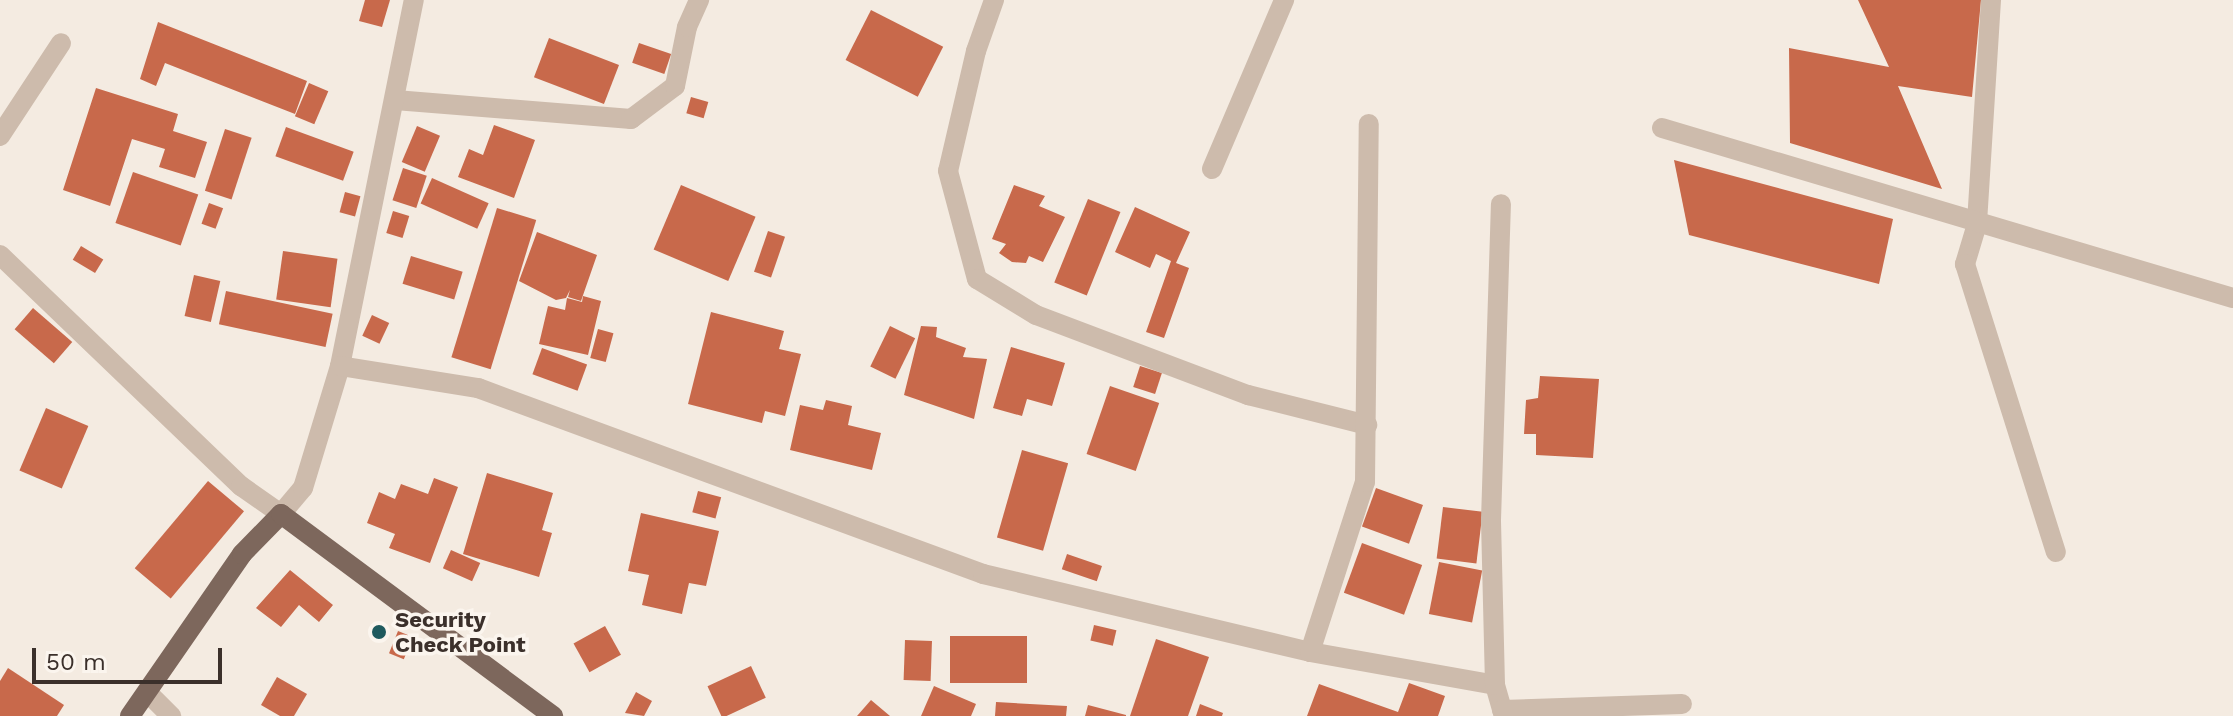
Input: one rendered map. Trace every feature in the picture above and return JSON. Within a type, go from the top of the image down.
[{"type":"main road","points":[[130,716],[242,554],[281,514],[553,716]]},
{"type":"street","points":[[0,255],[241,486],[281,514],[303,488],[340,366],[414,0]]},
{"type":"street","points":[[395,100],[631,119],[675,86],[687,27],[699,0]]},
{"type":"street","points":[[994,0],[976,51],[948,171],[977,279],[1036,315],[1248,395],[1367,425]]},
{"type":"street","points":[[1212,169],[1284,0]]},
{"type":"street","points":[[1991,0],[1977,224],[1965,264],[2056,552]]},
{"type":"street","points":[[0,136],[61,43]]},
{"type":"street","points":[[1310,652],[1365,482],[1369,124]]},
{"type":"street","points":[[1662,128],[2233,298]]},
{"type":"street","points":[[1501,204],[1491,520],[1495,685],[1503,713],[1682,704]]},
{"type":"street","points":[[340,366],[478,388],[983,574],[1310,652],[1495,685]]},
{"type":"street","points":[[148,693],[171,716]]},
{"type":"building","points":[[365,0],[390,0],[382,27],[359,21]]},
{"type":"building","points":[[1858,0],[1981,0],[1972,97],[1898,86],[1942,189],[1790,143],[1789,48],[1889,67]]},
{"type":"building","points":[[871,10],[943,47],[918,97],[846,60]]},
{"type":"building","points":[[158,22],[307,81],[295,114],[165,63],[156,86],[140,79]]},
{"type":"building","points":[[549,38],[619,65],[604,104],[534,77]]},
{"type":"building","points":[[639,43],[671,54],[664,74],[632,63]]},
{"type":"building","points":[[309,83],[328,91],[314,124],[295,116]]},
{"type":"building","points":[[96,88],[178,114],[173,131],[207,142],[195,178],[159,167],[165,149],[132,139],[110,206],[63,190]]},
{"type":"building","points":[[691,97],[708,102],[704,118],[686,113]]},
{"type":"building","points":[[494,125],[535,140],[514,198],[458,177],[469,149],[483,155]]},
{"type":"building","points":[[417,126],[440,136],[425,172],[402,162]]},
{"type":"building","points":[[286,127],[354,152],[343,181],[275,156]]},
{"type":"building","points":[[225,129],[252,138],[232,199],[205,191]]},
{"type":"building","points":[[1674,160],[1893,219],[1879,284],[1689,235]]},
{"type":"building","points":[[403,168],[427,176],[416,208],[392,200]]},
{"type":"building","points":[[133,172],[198,194],[181,246],[115,223]]},
{"type":"building","points":[[432,178],[489,203],[477,229],[421,204]]},
{"type":"building","points":[[681,185],[756,217],[728,281],[654,249]]},
{"type":"building","points":[[1014,185],[1045,196],[1039,206],[1065,217],[1043,262],[1029,256],[1026,263],[1012,262],[999,253],[1006,244],[992,239]]},
{"type":"building","points":[[345,192],[360,196],[355,216],[340,212]]},
{"type":"building","points":[[1088,199],[1120,212],[1087,296],[1054,282]]},
{"type":"building","points":[[209,203],[223,208],[216,229],[201,224]]},
{"type":"building","points":[[1135,207],[1190,232],[1176,263],[1189,268],[1164,338],[1146,332],[1171,261],[1156,254],[1150,268],[1115,252]]},
{"type":"building","points":[[497,208],[536,220],[491,369],[451,357]]},
{"type":"building","points":[[393,211],[409,216],[403,238],[386,233]]},
{"type":"building","points":[[768,231],[785,237],[771,278],[754,272]]},
{"type":"building","points":[[537,232],[597,255],[581,301],[568,297],[570,290],[566,298],[556,300],[519,281]]},
{"type":"building","points":[[81,246],[103,259],[95,273],[73,260]]},
{"type":"building","points":[[283,251],[337,259],[331,307],[276,300]]},
{"type":"building","points":[[411,256],[463,272],[454,300],[403,284]]},
{"type":"building","points":[[194,275],[220,281],[211,322],[185,316]]},
{"type":"building","points":[[226,291],[333,314],[326,347],[219,324]]},
{"type":"building","points":[[583,296],[601,301],[588,355],[539,344],[548,306],[565,310],[567,298],[582,302]]},
{"type":"building","points":[[33,308],[72,342],[54,363],[15,329]]},
{"type":"building","points":[[711,312],[784,331],[779,349],[801,354],[785,416],[765,411],[762,423],[688,404]]},
{"type":"building","points":[[372,315],[389,323],[379,344],[362,336]]},
{"type":"building","points":[[890,326],[915,338],[895,379],[870,366]]},
{"type":"building","points":[[921,326],[937,327],[936,337],[966,348],[963,357],[987,359],[974,419],[904,395]]},
{"type":"building","points":[[598,329],[613,333],[606,362],[590,358]]},
{"type":"building","points":[[1011,347],[1065,363],[1052,406],[1027,399],[1022,416],[993,408]]},
{"type":"building","points":[[542,348],[587,364],[578,391],[532,374]]},
{"type":"building","points":[[1140,366],[1162,373],[1155,394],[1133,387]]},
{"type":"building","points":[[1540,376],[1599,379],[1593,458],[1536,455],[1536,434],[1524,434],[1526,400],[1538,398]]},
{"type":"building","points":[[1110,386],[1159,403],[1136,471],[1087,454]]},
{"type":"building","points":[[826,400],[852,406],[848,425],[881,433],[872,470],[790,450],[800,405],[823,410]]},
{"type":"building","points":[[46,408],[88,426],[62,489],[19,471]]},
{"type":"building","points":[[1022,450],[1068,463],[1043,551],[997,537]]},
{"type":"building","points":[[487,473],[553,493],[542,530],[552,533],[539,577],[463,554]]},
{"type":"building","points":[[434,478],[458,487],[430,563],[389,548],[395,534],[367,523],[379,492],[395,499],[401,484],[428,494]]},
{"type":"building","points":[[208,481],[244,511],[171,599],[135,568]]},
{"type":"building","points":[[1376,488],[1423,505],[1409,544],[1362,527]]},
{"type":"building","points":[[698,491],[721,497],[715,518],[692,512]]},
{"type":"building","points":[[1443,507],[1483,512],[1476,563],[1437,559]]},
{"type":"building","points":[[641,513],[719,531],[706,586],[689,583],[682,614],[642,605],[649,575],[628,571]]},
{"type":"building","points":[[1362,543],[1422,565],[1404,615],[1344,593]]},
{"type":"building","points":[[451,550],[480,563],[472,581],[443,568]]},
{"type":"building","points":[[1067,554],[1102,566],[1097,581],[1062,569]]},
{"type":"building","points":[[1439,562],[1482,570],[1472,622],[1429,614]]},
{"type":"building","points":[[290,570],[333,605],[319,622],[299,605],[281,627],[256,608]]},
{"type":"building","points":[[1094,625],[1116,630],[1113,646],[1090,641]]},
{"type":"building","points":[[605,626],[621,655],[590,672],[574,643]]},
{"type":"building","points":[[398,631],[413,637],[404,659],[389,653]]},
{"type":"building","points":[[950,636],[1027,636],[1027,683],[950,683]]},
{"type":"building","points":[[1156,639],[1209,657],[1188,716],[1130,716]]},
{"type":"building","points":[[905,640],[932,641],[931,681],[904,680]]},
{"type":"building","points":[[751,666],[766,698],[721,716],[707,686]]},
{"type":"building","points":[[8,668],[64,705],[57,716],[0,716],[0,681]]},
{"type":"building","points":[[277,677],[307,694],[294,716],[280,716],[261,705]]},
{"type":"building","points":[[1409,683],[1445,696],[1438,716],[1307,716],[1319,684],[1398,712]]},
{"type":"building","points":[[934,686],[976,704],[971,716],[921,716]]},
{"type":"building","points":[[636,692],[652,701],[644,716],[625,713]]},
{"type":"building","points":[[871,700],[890,716],[857,716]]},
{"type":"building","points":[[996,702],[1067,706],[1066,716],[995,716]]},
{"type":"building","points":[[1200,704],[1223,713],[1222,716],[1196,716]]},
{"type":"building","points":[[1088,705],[1126,715],[1126,716],[1085,716]]},
{"type":"place","name":"Security Check Point","points":[[379,632]]}]
